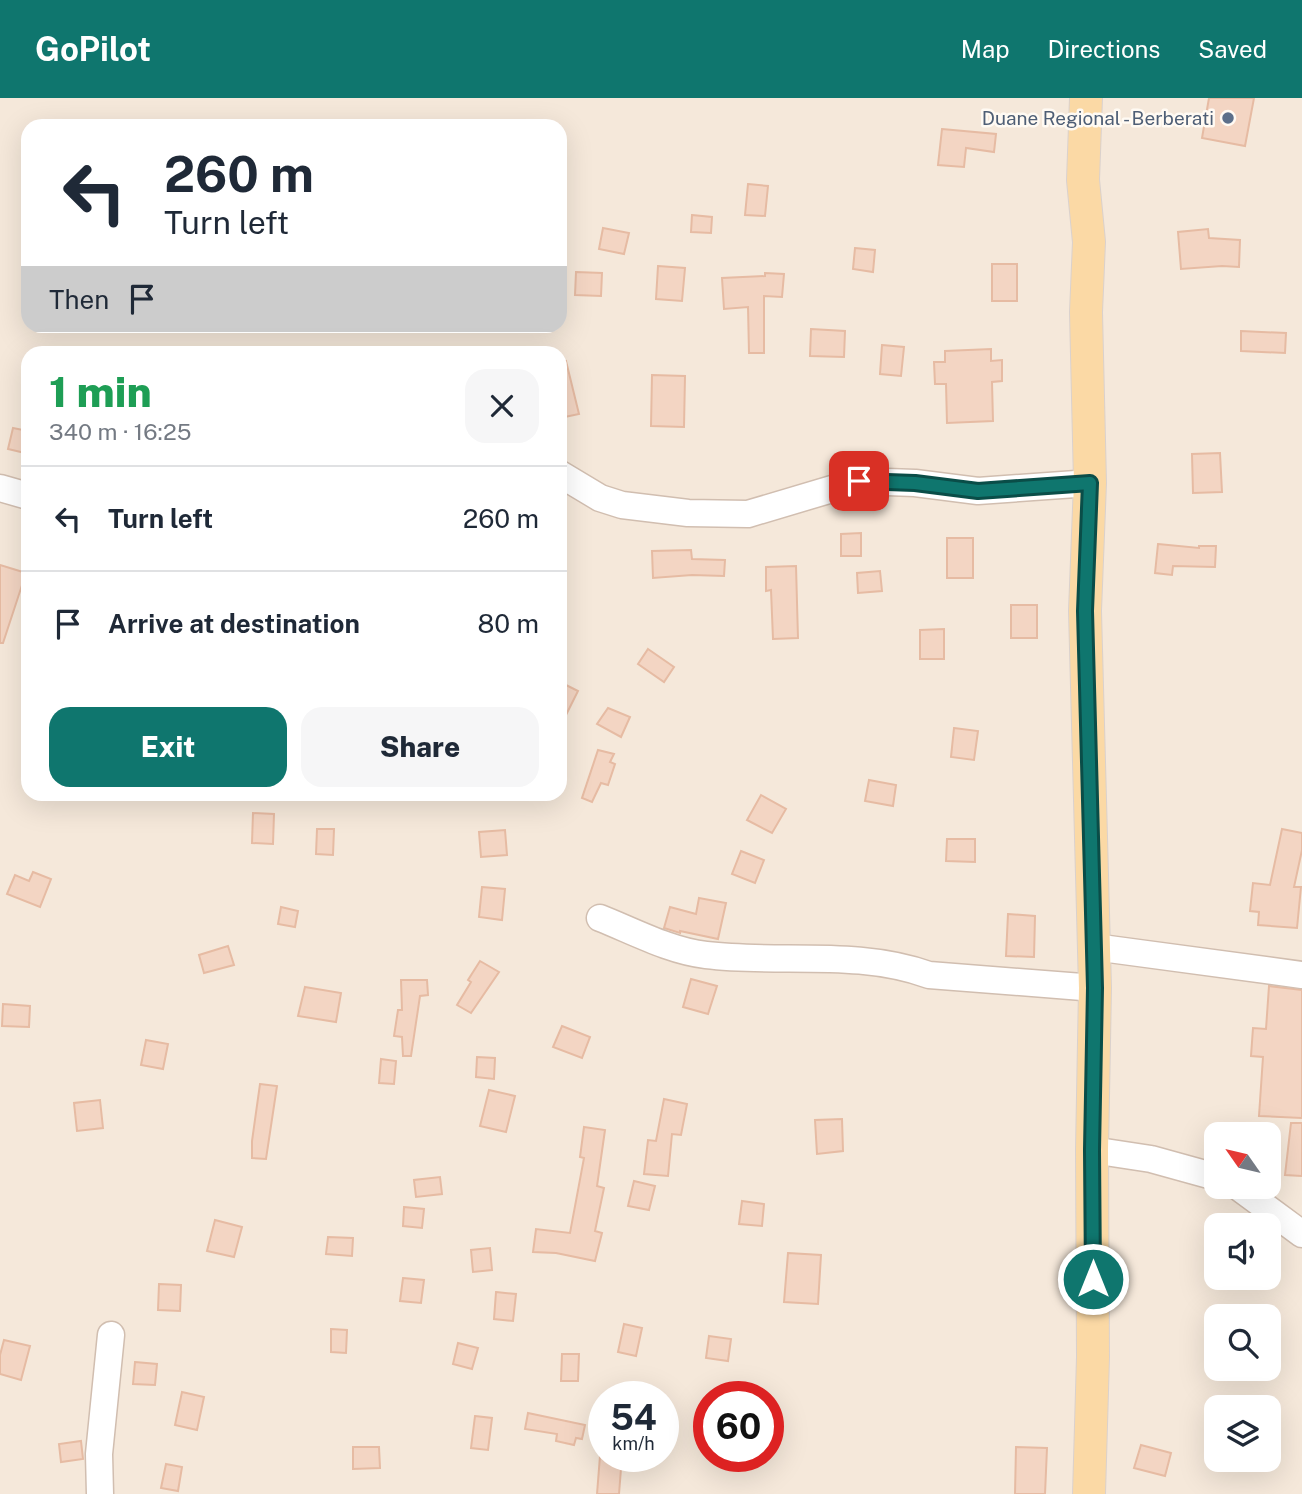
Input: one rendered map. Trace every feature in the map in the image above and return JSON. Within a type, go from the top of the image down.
[{"type":"main road","points":[[1086,98],[1083,180],[1089,242],[1086,312],[1090,483],[1085,611],[1095,988],[1092,1150],[1093,1357],[1089,1494]]},
{"type":"street","points":[[567,478],[600,498],[622,505],[688,513],[748,514],[859,481],[915,483],[978,491],[1090,483]]},
{"type":"street","points":[[0,488],[21,494]]},
{"type":"street","points":[[600,918],[660,942],[702,955],[869,961],[907,967],[929,975],[1095,988]]},
{"type":"street","points":[[1094,947],[1302,975]]},
{"type":"street","points":[[1092,1150],[1151,1159],[1204,1174]]},
{"type":"street","points":[[1255,1199],[1302,1234]]},
{"type":"street","points":[[100,1494],[99,1454],[111,1335]]},
{"type":"shaded area","points":[[0,98],[1302,98],[1302,1494],[0,1494]]},
{"type":"building","name":"Duane Regional - Berberati","points":[[1209,98],[1254,98],[1245,146],[1202,138]]},
{"type":"building","points":[[942,129],[996,134],[994,152],[966,148],[964,167],[938,165]]},
{"type":"building","points":[[748,184],[768,186],[765,216],[745,215]]},
{"type":"building","points":[[692,215],[712,217],[711,233],[691,232]]},
{"type":"building","points":[[603,228],[629,233],[624,254],[599,249]]},
{"type":"building","points":[[1208,229],[1209,238],[1240,240],[1239,267],[1181,269],[1178,232]]},
{"type":"building","points":[[855,248],[875,250],[873,272],[853,269]]},
{"type":"building","points":[[992,264],[1017,264],[1017,301],[992,301]]},
{"type":"building","points":[[658,266],[685,268],[682,301],[656,299]]},
{"type":"building","points":[[576,272],[602,273],[601,296],[575,295]]},
{"type":"building","points":[[765,273],[784,274],[782,297],[764,296],[764,353],[749,353],[748,307],[724,309],[722,278],[765,276]]},
{"type":"building","points":[[811,329],[845,331],[844,357],[810,356]]},
{"type":"building","points":[[1241,331],[1286,333],[1285,353],[1241,351]]},
{"type":"building","points":[[882,345],[904,347],[901,376],[880,374]]},
{"type":"building","points":[[991,349],[991,361],[1002,360],[1002,381],[992,382],[993,421],[947,423],[946,384],[935,384],[934,362],[945,362],[945,351]]},
{"type":"building","points":[[567,365],[579,414],[567,417]]},
{"type":"building","points":[[652,375],[685,376],[684,427],[651,426]]},
{"type":"building","points":[[13,428],[21,430],[21,452],[8,449]]},
{"type":"building","points":[[1220,453],[1222,492],[1193,493],[1192,454]]},
{"type":"building","points":[[861,533],[861,556],[841,556],[841,534]]},
{"type":"building","points":[[947,538],[973,538],[973,578],[947,578]]},
{"type":"building","points":[[1158,544],[1199,548],[1216,546],[1215,567],[1173,566],[1172,575],[1155,573]]},
{"type":"building","points":[[691,550],[692,559],[725,560],[724,576],[653,578],[652,551]]},
{"type":"building","points":[[0,565],[21,571],[21,588],[3,643],[0,643]]},
{"type":"building","points":[[796,566],[798,638],[773,639],[771,590],[766,591],[766,567]]},
{"type":"building","points":[[880,571],[882,591],[858,593],[857,573]]},
{"type":"building","points":[[1011,605],[1037,605],[1037,638],[1011,638]]},
{"type":"building","points":[[944,629],[944,659],[920,659],[920,630]]},
{"type":"building","points":[[648,649],[674,667],[664,682],[638,664]]},
{"type":"building","points":[[567,686],[578,691],[567,713]]},
{"type":"building","points":[[608,708],[630,717],[621,737],[597,724]]},
{"type":"building","points":[[954,728],[978,731],[974,760],[951,757]]},
{"type":"building","points":[[598,750],[614,754],[610,762],[615,764],[608,785],[601,783],[592,802],[582,798]]},
{"type":"building","points":[[869,780],[896,785],[893,806],[865,801]]},
{"type":"building","points":[[761,795],[786,809],[772,833],[747,820]]},
{"type":"building","points":[[253,813],[274,814],[273,844],[252,843]]},
{"type":"building","points":[[317,829],[334,829],[333,855],[316,854]]},
{"type":"building","points":[[1282,829],[1302,833],[1302,850],[1294,887],[1301,887],[1297,928],[1258,925],[1259,912],[1250,911],[1253,883],[1270,885]]},
{"type":"building","points":[[505,830],[507,855],[481,857],[479,832]]},
{"type":"building","points":[[947,839],[975,839],[975,862],[946,861]]},
{"type":"building","points":[[741,851],[764,860],[755,883],[732,874]]},
{"type":"building","points":[[33,872],[51,879],[40,907],[7,894],[15,875],[29,881]]},
{"type":"building","points":[[482,887],[505,889],[502,920],[479,917]]},
{"type":"building","points":[[699,898],[726,903],[718,939],[664,928],[670,907],[696,914]]},
{"type":"building","points":[[281,907],[298,911],[295,927],[278,924]]},
{"type":"building","points":[[1008,914],[1035,916],[1034,957],[1006,956]]},
{"type":"building","points":[[228,946],[234,965],[204,973],[199,955]]},
{"type":"building","points":[[480,961],[499,972],[471,1013],[457,1005]]},
{"type":"building","points":[[691,979],[717,986],[708,1014],[683,1007]]},
{"type":"building","points":[[401,980],[427,980],[428,995],[420,996],[411,1056],[403,1056],[402,1037],[394,1036],[398,1010],[402,1010]]},
{"type":"building","points":[[1269,986],[1302,990],[1302,1118],[1259,1116],[1263,1057],[1251,1056],[1253,1028],[1266,1029]]},
{"type":"building","points":[[305,987],[341,993],[336,1022],[298,1016]]},
{"type":"building","points":[[3,1004],[30,1006],[29,1027],[2,1026]]},
{"type":"building","points":[[562,1026],[590,1037],[582,1058],[553,1047]]},
{"type":"building","points":[[146,1040],[168,1044],[163,1069],[141,1065]]},
{"type":"building","points":[[477,1057],[495,1058],[494,1079],[476,1077]]},
{"type":"building","points":[[381,1059],[396,1061],[394,1084],[379,1083]]},
{"type":"building","points":[[260,1084],[277,1086],[266,1159],[252,1158]]},
{"type":"building","points":[[489,1090],[515,1096],[506,1132],[480,1126]]},
{"type":"building","points":[[664,1099],[687,1104],[681,1135],[672,1134],[668,1176],[644,1174],[648,1140],[656,1141]]},
{"type":"building","points":[[100,1100],[103,1128],[77,1131],[74,1103]]},
{"type":"building","points":[[842,1119],[843,1151],[817,1154],[815,1120]]},
{"type":"building","points":[[1291,1123],[1302,1123],[1302,1176],[1285,1175]]},
{"type":"building","points":[[584,1127],[605,1130],[597,1186],[604,1188],[595,1231],[602,1233],[595,1261],[556,1253],[533,1252],[536,1229],[570,1233],[584,1158],[580,1157]]},
{"type":"building","points":[[440,1177],[442,1194],[416,1197],[414,1180]]},
{"type":"building","points":[[634,1181],[655,1186],[649,1210],[628,1206]]},
{"type":"building","points":[[742,1201],[764,1204],[762,1226],[739,1224]]},
{"type":"building","points":[[404,1207],[424,1209],[422,1228],[403,1226]]},
{"type":"building","points":[[215,1220],[242,1227],[234,1257],[207,1251]]},
{"type":"building","points":[[328,1237],[353,1238],[352,1256],[326,1254]]},
{"type":"building","points":[[490,1248],[492,1270],[473,1272],[471,1250]]},
{"type":"building","points":[[788,1253],[821,1255],[818,1304],[784,1302]]},
{"type":"building","points":[[403,1278],[424,1280],[421,1303],[400,1301]]},
{"type":"building","points":[[159,1284],[181,1285],[180,1311],[158,1310]]},
{"type":"building","points":[[496,1292],[516,1294],[513,1321],[494,1319]]},
{"type":"building","points":[[624,1324],[642,1328],[636,1356],[618,1352]]},
{"type":"building","points":[[331,1329],[347,1330],[346,1353],[331,1352]]},
{"type":"building","points":[[709,1336],[731,1339],[728,1361],[706,1358]]},
{"type":"building","points":[[4,1340],[30,1346],[21,1380],[0,1374],[0,1355]]},
{"type":"building","points":[[458,1343],[478,1348],[472,1369],[453,1364]]},
{"type":"building","points":[[562,1354],[579,1354],[578,1381],[561,1381]]},
{"type":"building","points":[[135,1362],[157,1364],[155,1385],[133,1384]]},
{"type":"building","points":[[182,1392],[204,1397],[197,1430],[175,1425]]},
{"type":"building","points":[[528,1413],[585,1425],[582,1439],[576,1438],[574,1445],[556,1441],[557,1434],[525,1429]]},
{"type":"building","points":[[475,1416],[492,1418],[488,1450],[471,1448]]},
{"type":"building","points":[[81,1441],[83,1459],[61,1462],[59,1444]]},
{"type":"building","points":[[1141,1445],[1171,1453],[1165,1476],[1134,1468]]},
{"type":"building","points":[[353,1447],[379,1447],[380,1468],[353,1469]]},
{"type":"building","points":[[1016,1447],[1047,1448],[1045,1494],[1015,1494]]},
{"type":"building","points":[[166,1464],[182,1467],[178,1491],[161,1488]]},
{"type":"building","points":[[599,1472],[621,1472],[619,1494],[597,1494]]},
{"type":"place","name":"Duane Regional - Berberati","points":[[1228,118]]},
{"type":"route","points":[[859,481],[915,483],[978,491],[1090,483],[1085,611],[1095,988],[1093,1279]]}]
